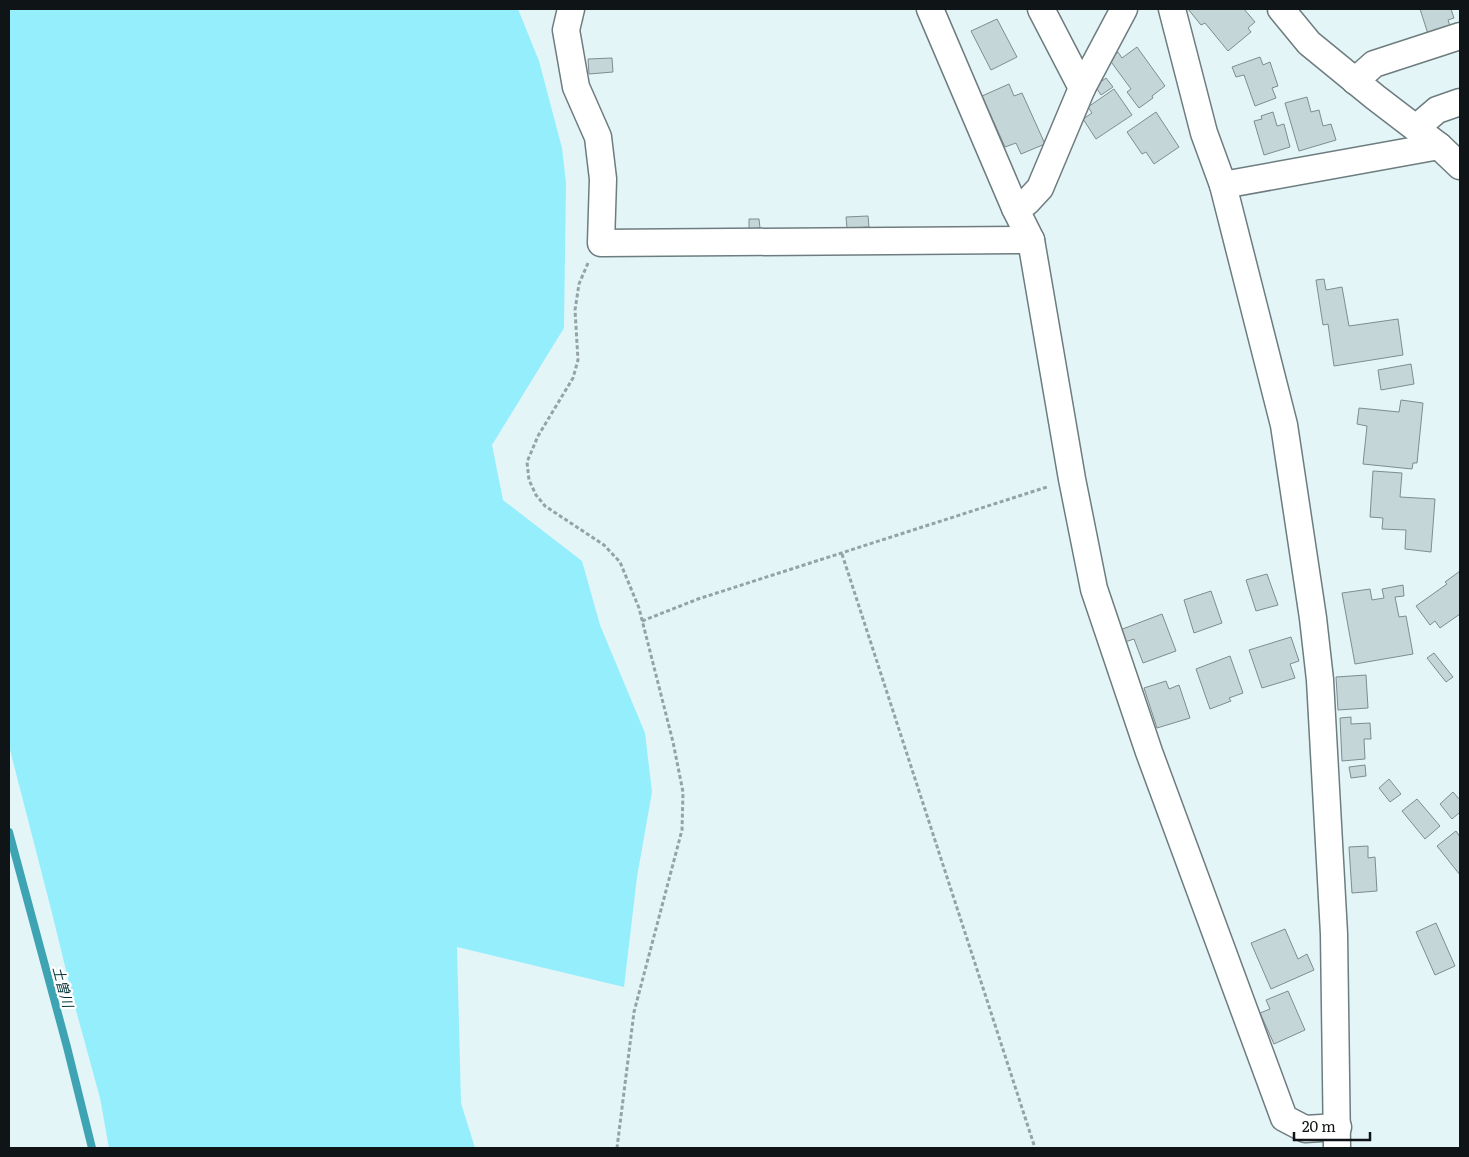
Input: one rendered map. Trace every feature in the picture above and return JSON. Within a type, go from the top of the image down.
[{"type":"street","points":[[570,9],[566,30],[576,88],[598,137],[603,179],[601,243],[1031,240]]},
{"type":"street","points":[[930,9],[1031,240],[1072,479],[1094,589],[1149,752],[1284,1118],[1305,1129],[1338,1138],[1334,934],[1320,680],[1314,627],[1284,425],[1223,185],[1204,133],[1172,9]]},
{"type":"street","points":[[1041,9],[1082,88]]},
{"type":"street","points":[[1016,208],[1027,202],[1040,188],[1082,88],[1124,9]]},
{"type":"street","points":[[1281,9],[1309,43],[1416,128],[1460,166]]},
{"type":"street","points":[[1355,81],[1374,64],[1460,36]]},
{"type":"street","points":[[1416,128],[1436,110],[1460,102]]},
{"type":"street","points":[[1223,185],[1438,146]]},
{"type":"path","points":[[601,243],[593,252],[578,284],[575,310],[578,360],[573,378],[538,436],[527,462],[529,480],[536,495],[546,506],[604,545],[620,562],[639,608],[673,742],[683,792],[682,830],[634,1012],[617,1148]]},
{"type":"path","points":[[642,621],[698,599],[1072,479]]},
{"type":"path","points":[[842,554],[1035,1148]]},
{"type":"shaded area","points":[[9,9],[518,9],[539,61],[562,148],[566,183],[564,328],[492,445],[503,500],[582,561],[600,625],[645,733],[652,792],[637,877],[624,987],[457,947],[461,1103],[475,1148],[109,1148],[100,1098],[9,746]]},
{"type":"building","points":[[1188,9],[1244,9],[1255,22],[1248,28],[1251,32],[1228,51],[1205,23],[1201,25]]},
{"type":"building","points":[[1420,9],[1451,9],[1454,18],[1448,20],[1450,26],[1428,34]]},
{"type":"building","points":[[997,19],[1017,57],[991,70],[971,31]]},
{"type":"building","points":[[1137,47],[1165,86],[1139,108],[1127,92],[1131,89],[1109,59],[1118,52],[1122,58]]},
{"type":"building","points":[[1260,57],[1263,65],[1270,62],[1278,86],[1272,88],[1276,98],[1255,106],[1244,75],[1236,77],[1232,67]]},
{"type":"building","points":[[612,58],[613,72],[589,74],[588,59]]},
{"type":"building","points":[[1106,78],[1113,87],[1101,95],[1095,86]]},
{"type":"building","points":[[1009,84],[1014,96],[1022,93],[1045,144],[1021,154],[1016,143],[1005,147],[982,96]]},
{"type":"building","points":[[1114,89],[1132,115],[1096,139],[1083,119],[1092,113],[1088,107]]},
{"type":"building","points":[[1307,97],[1311,112],[1319,110],[1323,126],[1331,124],[1336,140],[1299,151],[1285,103]]},
{"type":"building","points":[[1156,112],[1179,147],[1154,164],[1146,152],[1142,154],[1127,132]]},
{"type":"building","points":[[1273,112],[1277,126],[1284,124],[1290,147],[1264,155],[1254,121],[1262,119],[1261,116]]},
{"type":"building","points":[[868,216],[869,227],[847,228],[846,217]]},
{"type":"building","points":[[749,219],[759,219],[760,228],[749,229]]},
{"type":"building","points":[[1324,279],[1326,290],[1342,287],[1349,326],[1398,319],[1403,355],[1334,366],[1328,324],[1323,325],[1316,280]]},
{"type":"building","points":[[1411,364],[1414,384],[1381,390],[1378,370]]},
{"type":"building","points":[[1401,400],[1423,403],[1417,463],[1413,463],[1412,469],[1363,464],[1367,426],[1357,424],[1359,408],[1399,412]]},
{"type":"building","points":[[1373,471],[1402,473],[1400,497],[1435,499],[1431,552],[1405,549],[1406,530],[1382,529],[1383,518],[1370,517]]},
{"type":"building","points":[[1460,571],[1460,614],[1440,628],[1435,621],[1430,625],[1416,606],[1447,584],[1445,582]]},
{"type":"building","points":[[1267,574],[1278,605],[1256,611],[1246,580]]},
{"type":"building","points":[[1403,585],[1404,596],[1395,597],[1399,617],[1406,616],[1413,654],[1355,664],[1342,593],[1370,589],[1372,600],[1384,598],[1382,589]]},
{"type":"building","points":[[1211,591],[1222,623],[1194,633],[1184,600]]},
{"type":"building","points":[[1162,614],[1176,651],[1143,663],[1134,639],[1125,642],[1120,630]]},
{"type":"building","points":[[1291,637],[1299,661],[1290,664],[1295,678],[1262,688],[1249,650]]},
{"type":"building","points":[[1434,653],[1453,677],[1446,682],[1427,658]]},
{"type":"building","points":[[1230,656],[1243,693],[1229,698],[1231,701],[1210,709],[1196,669]]},
{"type":"building","points":[[1366,675],[1368,708],[1338,710],[1336,677]]},
{"type":"building","points":[[1166,681],[1169,689],[1179,685],[1190,718],[1157,728],[1144,688]]},
{"type":"building","points":[[1351,717],[1351,724],[1370,723],[1371,739],[1364,739],[1365,759],[1342,761],[1340,718]]},
{"type":"building","points":[[1365,765],[1366,776],[1351,778],[1349,767]]},
{"type":"building","points":[[1389,779],[1401,794],[1390,802],[1379,788]]},
{"type":"building","points":[[1453,792],[1460,800],[1460,815],[1459,813],[1452,819],[1440,804]]},
{"type":"building","points":[[1417,799],[1440,826],[1425,839],[1402,811]]},
{"type":"building","points":[[1456,831],[1460,837],[1460,875],[1437,846]]},
{"type":"building","points":[[1368,846],[1368,858],[1375,857],[1377,891],[1352,893],[1349,847]]},
{"type":"building","points":[[1436,923],[1455,966],[1435,975],[1416,932]]},
{"type":"building","points":[[1285,929],[1298,959],[1307,954],[1314,970],[1271,989],[1251,943]]},
{"type":"building","points":[[1288,991],[1305,1030],[1274,1044],[1260,1013],[1270,1009],[1266,1000]]},
{"type":"waterway","name":"土曽川","points":[[9,832],[92,1148]]}]
